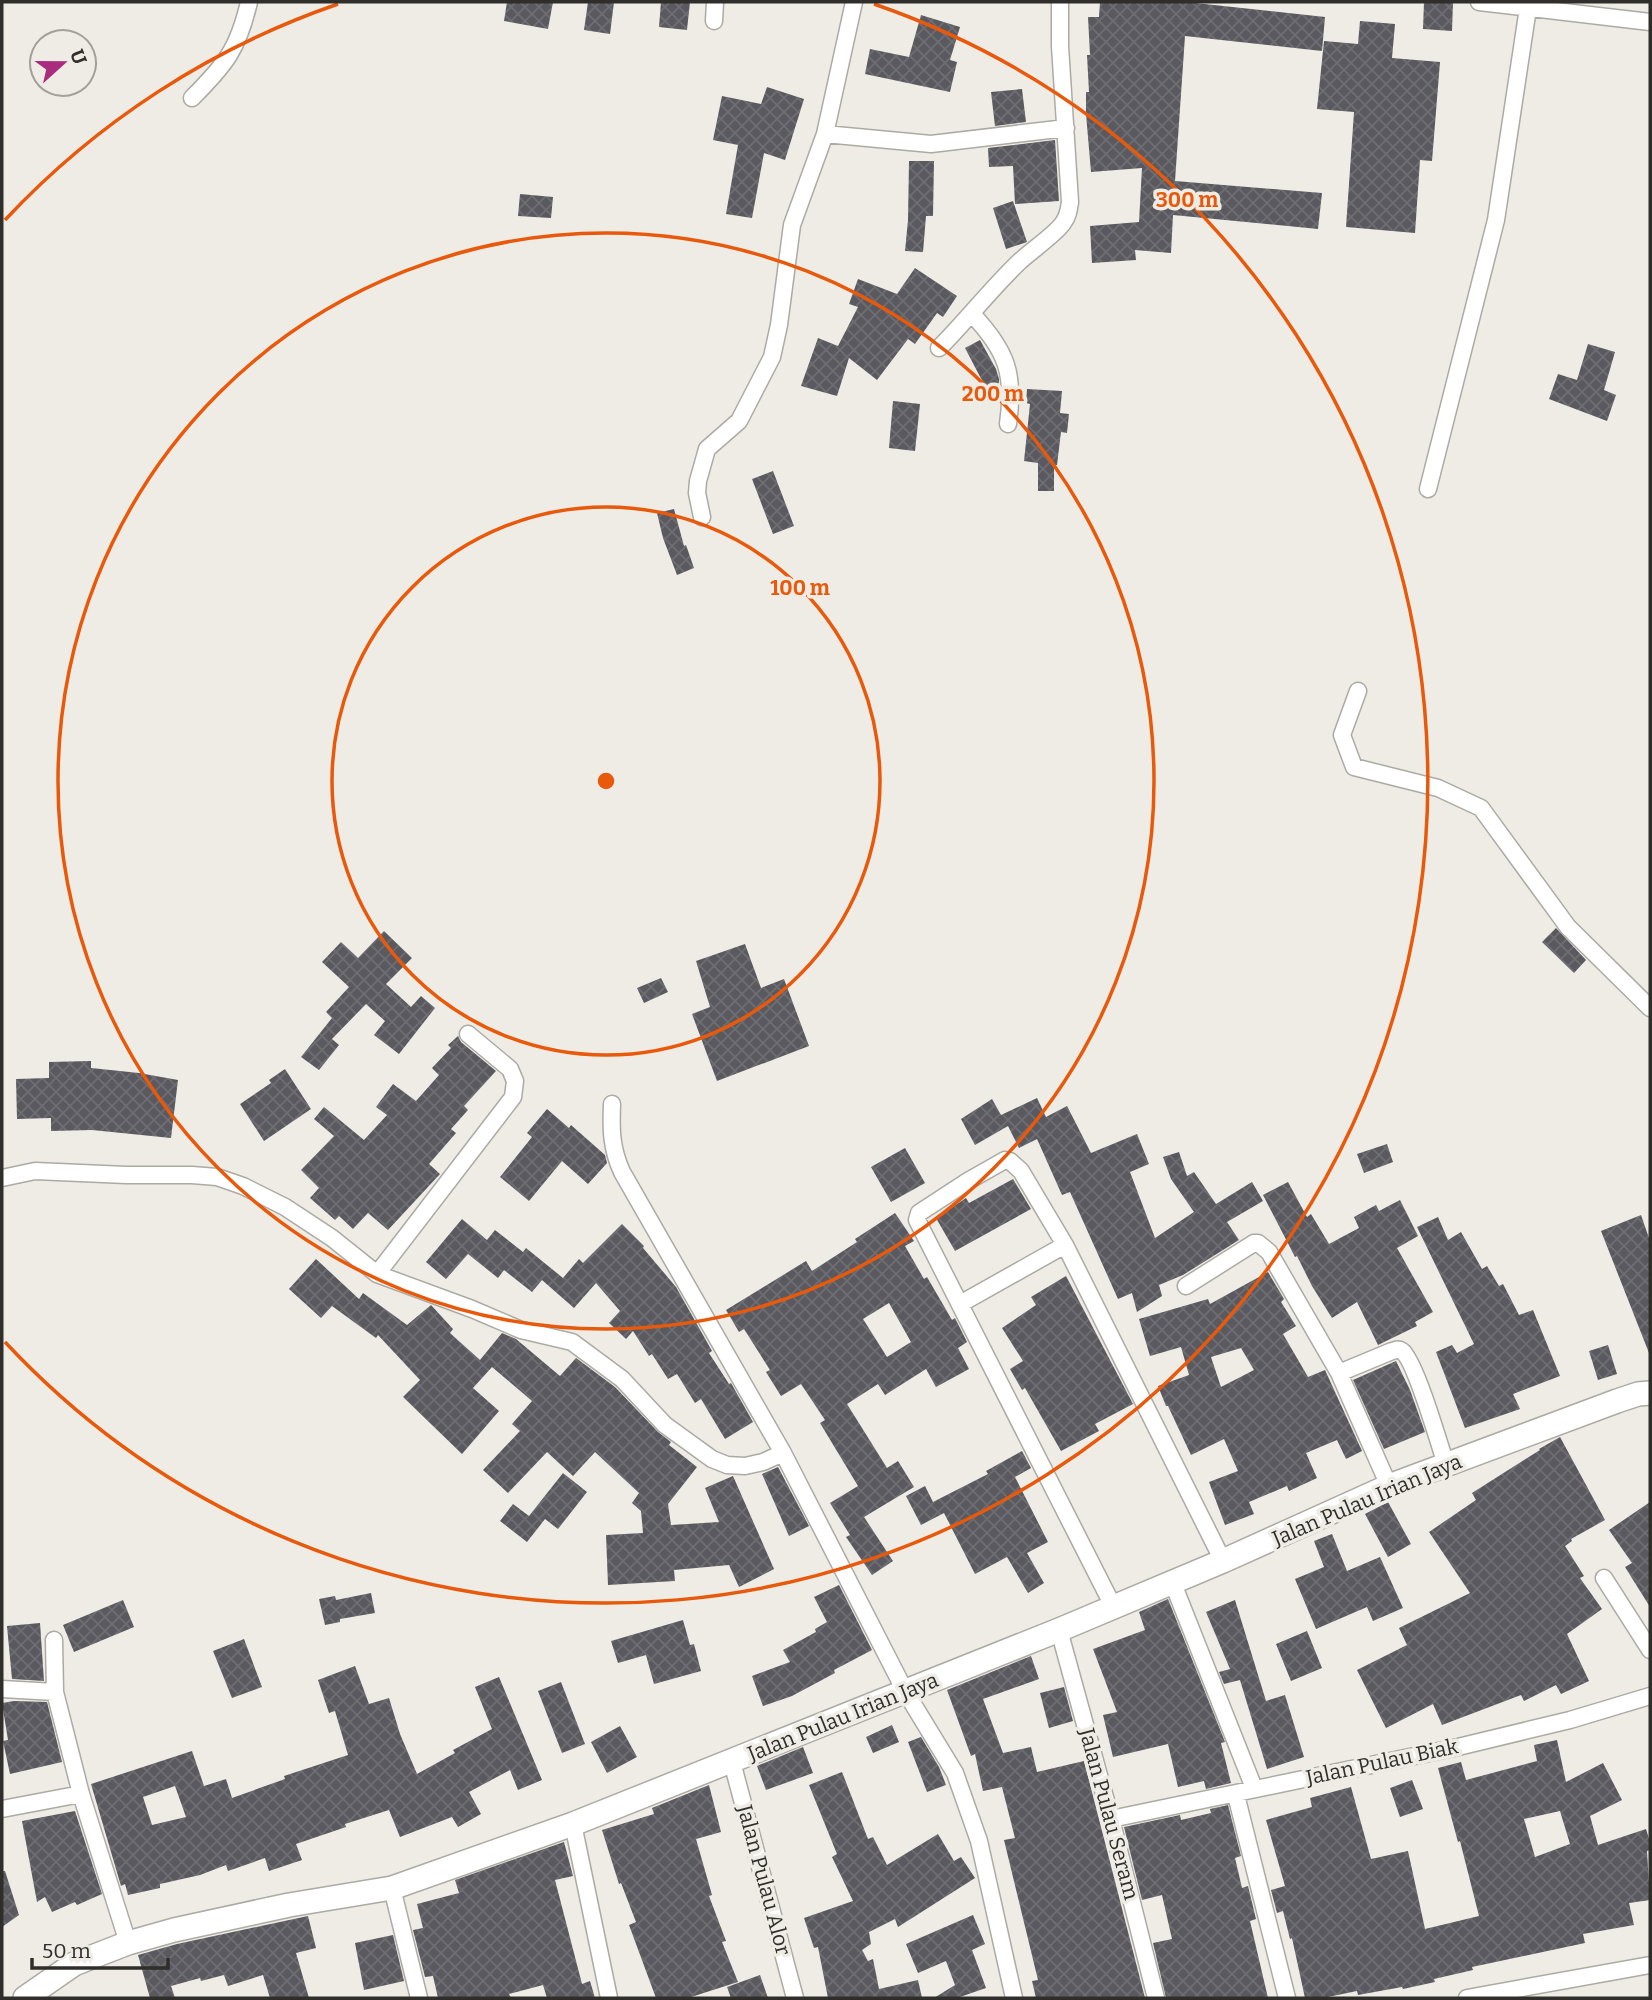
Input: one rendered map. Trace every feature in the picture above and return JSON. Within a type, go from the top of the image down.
[{"type":"street","points":[[192,98],[222,68],[242,33],[249,2]]},
{"type":"street","points":[[714,21],[715,2]]},
{"type":"street","points":[[702,517],[697,493],[707,449],[739,421],[772,357],[779,325],[792,225],[825,134],[854,2]]},
{"type":"street","points":[[939,348],[1005,276],[1035,246],[1062,225],[1066,218],[1070,202],[1060,46],[1060,2]]},
{"type":"street","points":[[1479,2],[1650,22]]},
{"type":"street","points":[[1428,489],[1496,220],[1528,8]]},
{"type":"street","points":[[825,134],[931,144],[1066,128]]},
{"type":"street","points":[[972,314],[993,339],[1008,369],[1011,382],[1008,424]]},
{"type":"street","points":[[1358,691],[1342,735],[1354,767],[1438,788],[1481,808],[1568,927],[1650,1008]]},
{"type":"street","points":[[377,1275],[513,1097],[515,1081],[510,1069],[468,1034]]},
{"type":"street","points":[[612,1104],[611,1138],[614,1155],[622,1172],[783,1453],[905,1691],[956,1773],[979,1841],[1014,1998]]},
{"type":"street","points":[[1113,1606],[919,1227],[917,1216],[968,1181],[1005,1160],[1021,1171],[1065,1245],[1223,1561]]},
{"type":"street","points":[[2,1178],[34,1171],[217,1177],[243,1186],[285,1207],[332,1238],[377,1275],[472,1309],[521,1330],[572,1342],[622,1379],[665,1425],[712,1459],[727,1465],[745,1466],[783,1453]]},
{"type":"street","points":[[1186,1286],[1254,1243],[1269,1252],[1339,1373],[1390,1486]]},
{"type":"street","points":[[960,1304],[1065,1245]]},
{"type":"street","points":[[1339,1373],[1392,1351],[1402,1351],[1413,1368],[1447,1465]]},
{"type":"street","name":"Jalan Pulau Irian Jaya","points":[[25,1998],[74,1964],[128,1943],[289,1905],[392,1888],[573,1824],[1059,1630],[1223,1561],[1390,1486],[1617,1401],[1638,1394],[1650,1394]]},
{"type":"street","points":[[1604,1578],[1650,1650]]},
{"type":"street","points":[[1172,1581],[1254,1788]]},
{"type":"street","name":"Jalan Pulau Seram","points":[[1059,1630],[1111,1819],[1156,1998]]},
{"type":"street","points":[[54,1640],[55,1692],[81,1794],[128,1943]]},
{"type":"street","points":[[2,1689],[55,1692]]},
{"type":"street","name":"Jalan Pulau Biak","points":[[1111,1819],[1458,1747],[1570,1720],[1650,1696]]},
{"type":"street","name":"Jalan Pulau Alor","points":[[732,1762],[795,1998]]},
{"type":"street","points":[[2,1810],[81,1794]]},
{"type":"street","points":[[1236,1795],[1287,1998]]},
{"type":"street","points":[[573,1824],[608,1998]]},
{"type":"street","points":[[392,1888],[419,1998]]},
{"type":"street","points":[[1468,1998],[1650,1965]]},
{"type":"building","points":[[507,2],[553,2],[548,29],[504,21]]},
{"type":"building","points":[[588,2],[614,2],[610,34],[584,30]]},
{"type":"building","points":[[661,2],[690,2],[687,30],[659,27]]},
{"type":"building","points":[[1100,2],[1186,2],[1325,17],[1322,51],[1185,36],[1175,181],[1322,193],[1318,229],[1173,215],[1171,253],[1135,250],[1136,260],[1092,263],[1090,226],[1139,222],[1142,168],[1091,172],[1086,114],[1086,92],[1089,92],[1087,55],[1090,55],[1088,17],[1099,17]]},
{"type":"building","points":[[1424,2],[1453,2],[1452,31],[1423,29]]},
{"type":"building","points":[[921,15],[960,27],[950,60],[957,62],[950,92],[865,74],[870,49],[909,57]]},
{"type":"building","points":[[1360,21],[1395,24],[1392,58],[1440,62],[1432,161],[1420,160],[1415,233],[1346,227],[1354,112],[1317,109],[1324,41],[1358,44]]},
{"type":"building","points":[[767,87],[804,99],[785,160],[764,153],[752,218],[726,214],[738,145],[713,140],[722,96],[761,104]]},
{"type":"building","points":[[1022,89],[1026,122],[995,126],[991,92]]},
{"type":"building","points":[[1055,140],[1059,201],[1015,204],[1013,166],[989,167],[988,148]]},
{"type":"building","points":[[909,161],[934,161],[933,216],[926,216],[923,252],[905,251]]},
{"type":"building","points":[[520,194],[553,197],[551,218],[518,216]]},
{"type":"building","points":[[1013,201],[1027,242],[1006,249],[993,208]]},
{"type":"building","points":[[915,268],[957,296],[943,317],[937,313],[915,344],[908,339],[877,380],[849,358],[837,396],[801,386],[818,338],[838,346],[858,307],[849,304],[858,279],[897,294]]},
{"type":"building","points":[[980,340],[999,379],[999,383],[987,390],[965,348]]},
{"type":"building","points":[[1588,344],[1615,352],[1604,390],[1616,395],[1607,421],[1549,399],[1558,374],[1577,380]]},
{"type":"building","points":[[1027,389],[1062,391],[1060,413],[1069,414],[1067,433],[1061,432],[1057,465],[1054,465],[1054,491],[1038,491],[1038,463],[1024,461],[1030,404],[1026,403]]},
{"type":"building","points":[[893,401],[920,404],[915,451],[889,448]]},
{"type":"building","points":[[773,471],[794,526],[773,534],[752,479]]},
{"type":"building","points":[[674,509],[684,546],[686,545],[694,568],[677,575],[657,513]]},
{"type":"building","points":[[1556,928],[1586,960],[1574,973],[1542,942]]},
{"type":"building","points":[[384,931],[412,958],[386,984],[411,1007],[421,996],[435,1008],[399,1054],[374,1035],[385,1021],[366,1004],[332,1039],[339,1045],[319,1070],[301,1057],[332,1018],[326,1012],[349,987],[322,962],[341,942],[358,958]]},
{"type":"building","points":[[745,944],[761,988],[784,979],[809,1046],[717,1081],[692,1014],[710,1007],[696,961]]},
{"type":"building","points":[[661,978],[668,992],[644,1003],[637,988]]},
{"type":"building","points":[[458,1036],[461,1042],[496,1071],[464,1106],[468,1110],[451,1129],[456,1133],[429,1164],[440,1174],[388,1230],[368,1213],[353,1229],[339,1216],[335,1220],[310,1198],[319,1188],[301,1170],[334,1136],[314,1119],[324,1107],[364,1140],[387,1115],[376,1107],[393,1084],[416,1101],[439,1075],[432,1068],[451,1048],[448,1045]]},
{"type":"building","points":[[91,1061],[91,1068],[178,1080],[171,1138],[92,1130],[51,1131],[51,1118],[17,1119],[16,1079],[49,1078],[49,1062]]},
{"type":"building","points":[[285,1069],[311,1109],[264,1141],[240,1104],[271,1083],[269,1080]]},
{"type":"building","points":[[1037,1098],[1046,1117],[1067,1106],[1091,1153],[1137,1134],[1149,1164],[1130,1172],[1155,1238],[1194,1212],[1171,1179],[1163,1157],[1179,1152],[1187,1176],[1194,1172],[1216,1204],[1252,1182],[1263,1201],[1227,1222],[1239,1240],[1183,1275],[1159,1285],[1162,1296],[1137,1312],[1132,1293],[1118,1299],[1070,1192],[1062,1195],[1037,1139],[1019,1148],[1008,1126],[975,1145],[961,1119],[992,1099],[1001,1115]]},
{"type":"building","points":[[547,1109],[569,1128],[571,1125],[605,1155],[607,1163],[588,1184],[562,1161],[529,1201],[500,1177],[532,1137],[527,1133]]},
{"type":"building","points":[[1387,1144],[1393,1162],[1364,1173],[1357,1154]]},
{"type":"building","points":[[905,1148],[925,1183],[891,1202],[871,1167]]},
{"type":"building","points":[[1013,1179],[1031,1209],[955,1251],[936,1218],[966,1198],[969,1203]]},
{"type":"building","points":[[1288,1182],[1307,1217],[1311,1214],[1329,1244],[1359,1228],[1354,1217],[1376,1205],[1379,1211],[1400,1200],[1418,1236],[1397,1248],[1433,1312],[1415,1322],[1417,1326],[1378,1345],[1357,1302],[1332,1318],[1297,1256],[1295,1257],[1263,1195]]},
{"type":"building","points":[[895,1213],[914,1241],[905,1246],[952,1320],[955,1318],[967,1342],[958,1348],[969,1369],[936,1387],[926,1369],[885,1395],[878,1384],[847,1404],[887,1468],[898,1461],[914,1487],[864,1517],[893,1561],[872,1575],[846,1537],[850,1535],[830,1503],[858,1486],[820,1423],[825,1420],[801,1384],[781,1396],[766,1372],[770,1370],[744,1329],[739,1332],[726,1310],[806,1261],[812,1271],[857,1242],[855,1239]],"holes":[[[889,1303],[911,1342],[887,1357],[863,1319]]]},
{"type":"building","points":[[1641,1215],[1650,1241],[1649,1353],[1601,1231]]},
{"type":"building","points":[[1438,1217],[1448,1240],[1461,1232],[1482,1269],[1487,1266],[1499,1286],[1503,1284],[1519,1315],[1533,1310],[1560,1376],[1513,1394],[1520,1409],[1465,1428],[1436,1352],[1452,1345],[1457,1353],[1474,1344],[1417,1227]]},
{"type":"building","points":[[462,1219],[487,1240],[495,1230],[523,1252],[526,1248],[563,1278],[579,1259],[583,1263],[622,1224],[644,1246],[676,1287],[712,1351],[709,1353],[729,1384],[731,1383],[753,1422],[725,1439],[701,1399],[695,1403],[677,1374],[668,1379],[633,1331],[626,1339],[609,1323],[620,1311],[596,1283],[574,1308],[542,1280],[532,1292],[504,1270],[498,1278],[468,1254],[446,1279],[426,1262]]},
{"type":"building","points":[[316,1259],[359,1299],[363,1293],[407,1325],[431,1305],[453,1329],[450,1333],[480,1360],[502,1333],[516,1339],[560,1376],[576,1358],[615,1387],[671,1442],[669,1445],[697,1467],[668,1504],[671,1525],[719,1522],[705,1488],[733,1476],[774,1569],[739,1587],[729,1565],[674,1570],[675,1581],[608,1585],[606,1535],[643,1533],[641,1511],[632,1503],[639,1493],[595,1452],[573,1476],[547,1452],[508,1493],[483,1470],[520,1431],[512,1424],[532,1401],[492,1367],[473,1388],[499,1411],[462,1454],[403,1397],[420,1380],[378,1335],[376,1338],[332,1306],[321,1318],[289,1289]]},
{"type":"building","points":[[1268,1272],[1284,1299],[1281,1302],[1296,1326],[1283,1334],[1308,1377],[1325,1370],[1362,1451],[1346,1459],[1337,1440],[1306,1453],[1317,1478],[1289,1491],[1287,1486],[1249,1502],[1254,1514],[1225,1525],[1209,1482],[1238,1471],[1224,1439],[1191,1455],[1158,1386],[1189,1375],[1181,1347],[1150,1356],[1139,1319],[1208,1299],[1210,1304]],"holes":[[[1241,1348],[1254,1370],[1221,1387],[1211,1357]]]},
{"type":"building","points":[[1066,1276],[1133,1404],[1095,1424],[1099,1431],[1061,1451],[1025,1388],[1022,1390],[1010,1369],[1023,1361],[1002,1328],[1036,1305],[1031,1297]]},
{"type":"building","points":[[1608,1345],[1617,1374],[1598,1380],[1589,1351]]},
{"type":"building","points":[[1396,1361],[1425,1432],[1384,1449],[1353,1380]]},
{"type":"building","points":[[1560,1437],[1605,1520],[1571,1539],[1565,1546],[1584,1576],[1580,1578],[1602,1609],[1567,1634],[1589,1681],[1561,1694],[1556,1685],[1524,1701],[1521,1695],[1442,1725],[1433,1704],[1386,1728],[1357,1670],[1407,1645],[1399,1628],[1470,1593],[1429,1532],[1476,1500],[1472,1493]]},
{"type":"building","points":[[1022,1451],[1031,1468],[1015,1477],[1048,1542],[1027,1553],[1044,1583],[1028,1593],[1007,1557],[975,1574],[944,1513],[921,1525],[906,1496],[925,1486],[933,1502],[988,1474],[986,1471]]},
{"type":"building","points":[[778,1467],[809,1526],[789,1536],[762,1474]]},
{"type":"building","points":[[563,1473],[587,1492],[558,1529],[545,1519],[527,1542],[500,1521],[513,1504],[529,1516]]},
{"type":"building","points":[[1388,1502],[1411,1544],[1388,1557],[1365,1514]]},
{"type":"building","points":[[1650,1502],[1650,1607],[1625,1567],[1632,1563],[1609,1530]]},
{"type":"building","points":[[1332,1534],[1347,1571],[1380,1557],[1403,1608],[1373,1621],[1367,1607],[1316,1629],[1295,1579],[1324,1567],[1314,1541]]},
{"type":"building","points":[[839,1585],[872,1650],[792,1696],[763,1706],[752,1676],[790,1662],[783,1650],[816,1632],[815,1629],[827,1622],[814,1597]]},
{"type":"building","points":[[371,1593],[375,1613],[340,1619],[340,1622],[325,1625],[319,1599],[335,1596],[336,1600]]},
{"type":"building","points":[[1168,1599],[1225,1742],[1221,1743],[1231,1783],[1206,1789],[1204,1781],[1178,1787],[1168,1744],[1113,1757],[1103,1715],[1117,1712],[1093,1649],[1145,1630],[1139,1612]]},
{"type":"building","points":[[123,1600],[134,1627],[74,1652],[63,1625]]},
{"type":"building","points":[[1235,1600],[1266,1701],[1285,1695],[1304,1757],[1267,1769],[1240,1680],[1224,1684],[1219,1672],[1230,1669],[1206,1612]]},
{"type":"building","points":[[683,1620],[690,1645],[694,1644],[701,1671],[654,1684],[646,1655],[618,1663],[611,1641]]},
{"type":"building","points":[[40,1623],[44,1681],[12,1679],[7,1626]]},
{"type":"building","points":[[1307,1631],[1322,1668],[1291,1681],[1276,1644]]},
{"type":"building","points":[[244,1639],[262,1687],[232,1698],[213,1651]]},
{"type":"building","points":[[1031,1656],[1039,1679],[983,1699],[1003,1753],[1031,1747],[1037,1772],[1084,1761],[1145,1998],[1036,1998],[1032,1981],[1038,1980],[1004,1840],[1015,1838],[1002,1787],[983,1791],[975,1754],[971,1756],[947,1690]]},
{"type":"building","points":[[355,1666],[369,1704],[389,1698],[400,1734],[417,1774],[492,1729],[475,1687],[499,1677],[542,1780],[518,1790],[510,1770],[469,1792],[481,1814],[458,1827],[452,1817],[400,1837],[389,1810],[296,1844],[302,1860],[269,1871],[265,1858],[228,1871],[226,1865],[200,1875],[160,1884],[160,1888],[128,1895],[125,1884],[121,1886],[91,1784],[192,1751],[204,1786],[226,1779],[232,1798],[285,1779],[284,1776],[348,1755],[335,1711],[329,1713],[318,1680]],"holes":[[[175,1786],[186,1817],[152,1825],[143,1797]]]},
{"type":"building","points":[[561,1682],[585,1744],[562,1753],[538,1691]]},
{"type":"building","points":[[1064,1687],[1073,1721],[1049,1728],[1040,1693]]},
{"type":"building","points":[[47,1702],[62,1762],[10,1774],[3,1741],[8,1740],[2,1703]]},
{"type":"building","points":[[892,1725],[899,1742],[873,1753],[866,1737]]},
{"type":"building","points":[[620,1726],[637,1757],[607,1773],[591,1742]]},
{"type":"building","points":[[921,1737],[939,1767],[946,1785],[927,1792],[908,1742]]},
{"type":"building","points":[[1557,1740],[1566,1782],[1603,1763],[1622,1800],[1590,1816],[1598,1845],[1646,1829],[1650,1842],[1650,1850],[1647,1851],[1650,1900],[1629,1903],[1634,1925],[1583,1934],[1585,1943],[1472,1967],[1473,1970],[1434,1979],[1435,1982],[1358,1995],[1357,1991],[1323,1998],[1305,1998],[1292,1938],[1290,1939],[1283,1911],[1277,1913],[1271,1890],[1285,1886],[1266,1820],[1312,1807],[1310,1798],[1351,1787],[1371,1859],[1408,1851],[1425,1929],[1479,1916],[1438,1768],[1461,1762],[1466,1780],[1537,1761],[1534,1745]],"holes":[[[1560,1811],[1570,1844],[1535,1857],[1524,1819]]]},
{"type":"building","points":[[803,1747],[813,1773],[766,1790],[757,1766]]},
{"type":"building","points":[[842,1772],[868,1839],[873,1837],[887,1865],[938,1834],[954,1861],[961,1857],[975,1878],[898,1927],[895,1919],[869,1932],[871,1944],[862,1950],[868,1961],[873,1959],[879,1989],[918,1980],[922,1998],[828,1998],[818,1947],[814,1948],[804,1918],[853,1901],[832,1857],[837,1854],[809,1785]]},
{"type":"building","points":[[1412,1780],[1423,1809],[1400,1817],[1390,1788]]},
{"type":"building","points":[[709,1785],[721,1832],[696,1839],[712,1895],[709,1896],[726,1941],[722,1942],[738,1982],[688,1998],[656,1998],[629,1925],[636,1922],[621,1883],[619,1884],[602,1830],[654,1814],[652,1808]]},
{"type":"building","points":[[1228,1805],[1241,1856],[1235,1858],[1242,1888],[1248,1886],[1256,1919],[1250,1921],[1268,1998],[1166,1998],[1153,1943],[1172,1939],[1162,1895],[1142,1900],[1124,1827],[1180,1815],[1181,1820],[1211,1813],[1210,1809]]},
{"type":"building","points":[[75,1811],[102,1894],[52,1912],[45,1897],[37,1902],[22,1821]]},
{"type":"building","points":[[564,1842],[573,1876],[555,1880],[582,1984],[590,1981],[595,1998],[547,1998],[543,1985],[509,1994],[511,1998],[438,1998],[433,1976],[425,1977],[413,1930],[423,1928],[417,1904],[459,1893],[455,1880]]},
{"type":"building","points":[[2,1871],[5,1871],[19,1915],[2,1927]]},
{"type":"building","points":[[973,1915],[985,1944],[972,1950],[986,1988],[957,1998],[934,1998],[955,1985],[946,1961],[918,1973],[906,1944]]},
{"type":"building","points":[[308,1916],[316,1948],[296,1953],[309,1998],[270,1998],[263,1975],[228,1986],[224,1975],[171,1986],[175,1998],[150,1998],[138,1955]]},
{"type":"building","points":[[393,1935],[404,1981],[364,1990],[355,1943]]},
{"type":"building","points":[[760,1975],[768,1998],[731,1998],[727,1987]]}]
